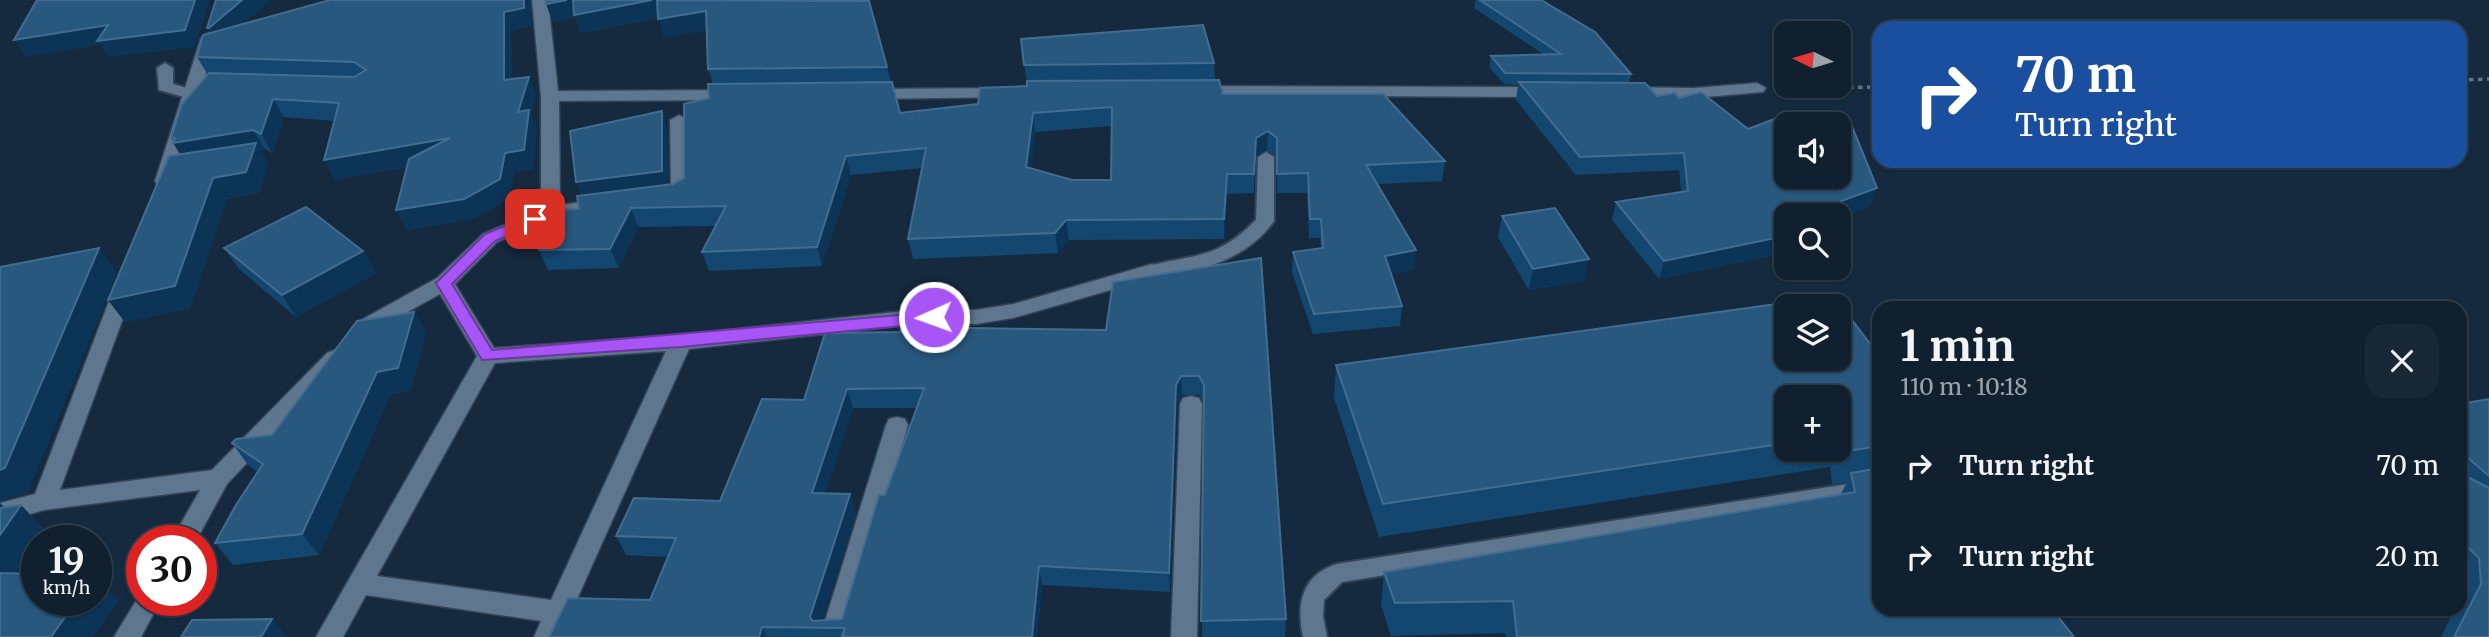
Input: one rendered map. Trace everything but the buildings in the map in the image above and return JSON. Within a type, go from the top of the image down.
[{"type":"street","points":[[540,0],[550,96],[551,212]]},
{"type":"street","points":[[158,197],[198,87],[216,14]]},
{"type":"street","points":[[1611,92],[1694,93],[1757,88]]},
{"type":"street","points":[[1180,91],[1569,92]]},
{"type":"street","points":[[844,94],[1026,93]]},
{"type":"street","points":[[550,96],[760,95]]},
{"type":"street","points":[[654,198],[680,195],[679,120]]},
{"type":"street","points":[[192,525],[219,478],[299,393],[370,324],[444,283],[490,238],[551,212],[628,202]]},
{"type":"street","points":[[44,501],[134,260]]},
{"type":"street","points":[[488,356],[681,342],[914,317],[976,317],[1013,311],[1152,271]]},
{"type":"street","points":[[444,283],[488,356]]},
{"type":"street","points":[[547,637],[681,342]]},
{"type":"street","points":[[329,637],[488,356]]},
{"type":"street","points":[[1184,637],[1191,404]]},
{"type":"street","points":[[832,637],[897,425]]},
{"type":"street","points":[[0,513],[44,501],[219,478]]},
{"type":"street","points":[[359,584],[558,612]]},
{"type":"street","points":[[127,637],[139,616]]},
{"type":"lane","points":[[165,68],[165,87],[198,87]]},
{"type":"lane","points":[[1694,93],[1712,110]]},
{"type":"lane","points":[[1152,271],[1196,264],[1228,255],[1246,242],[1265,221],[1266,156]]},
{"type":"lane","points":[[167,172],[192,168]]},
{"type":"lane","points":[[1315,637],[1309,614],[1312,595],[1320,583],[1337,573],[1872,488]]},
{"type":"path","points":[[2467,80],[2489,79]]},
{"type":"path","points":[[1757,88],[1872,87]]},
{"type":"route","points":[[535,219],[490,238],[444,283],[488,356],[681,342],[934,317]]}]
